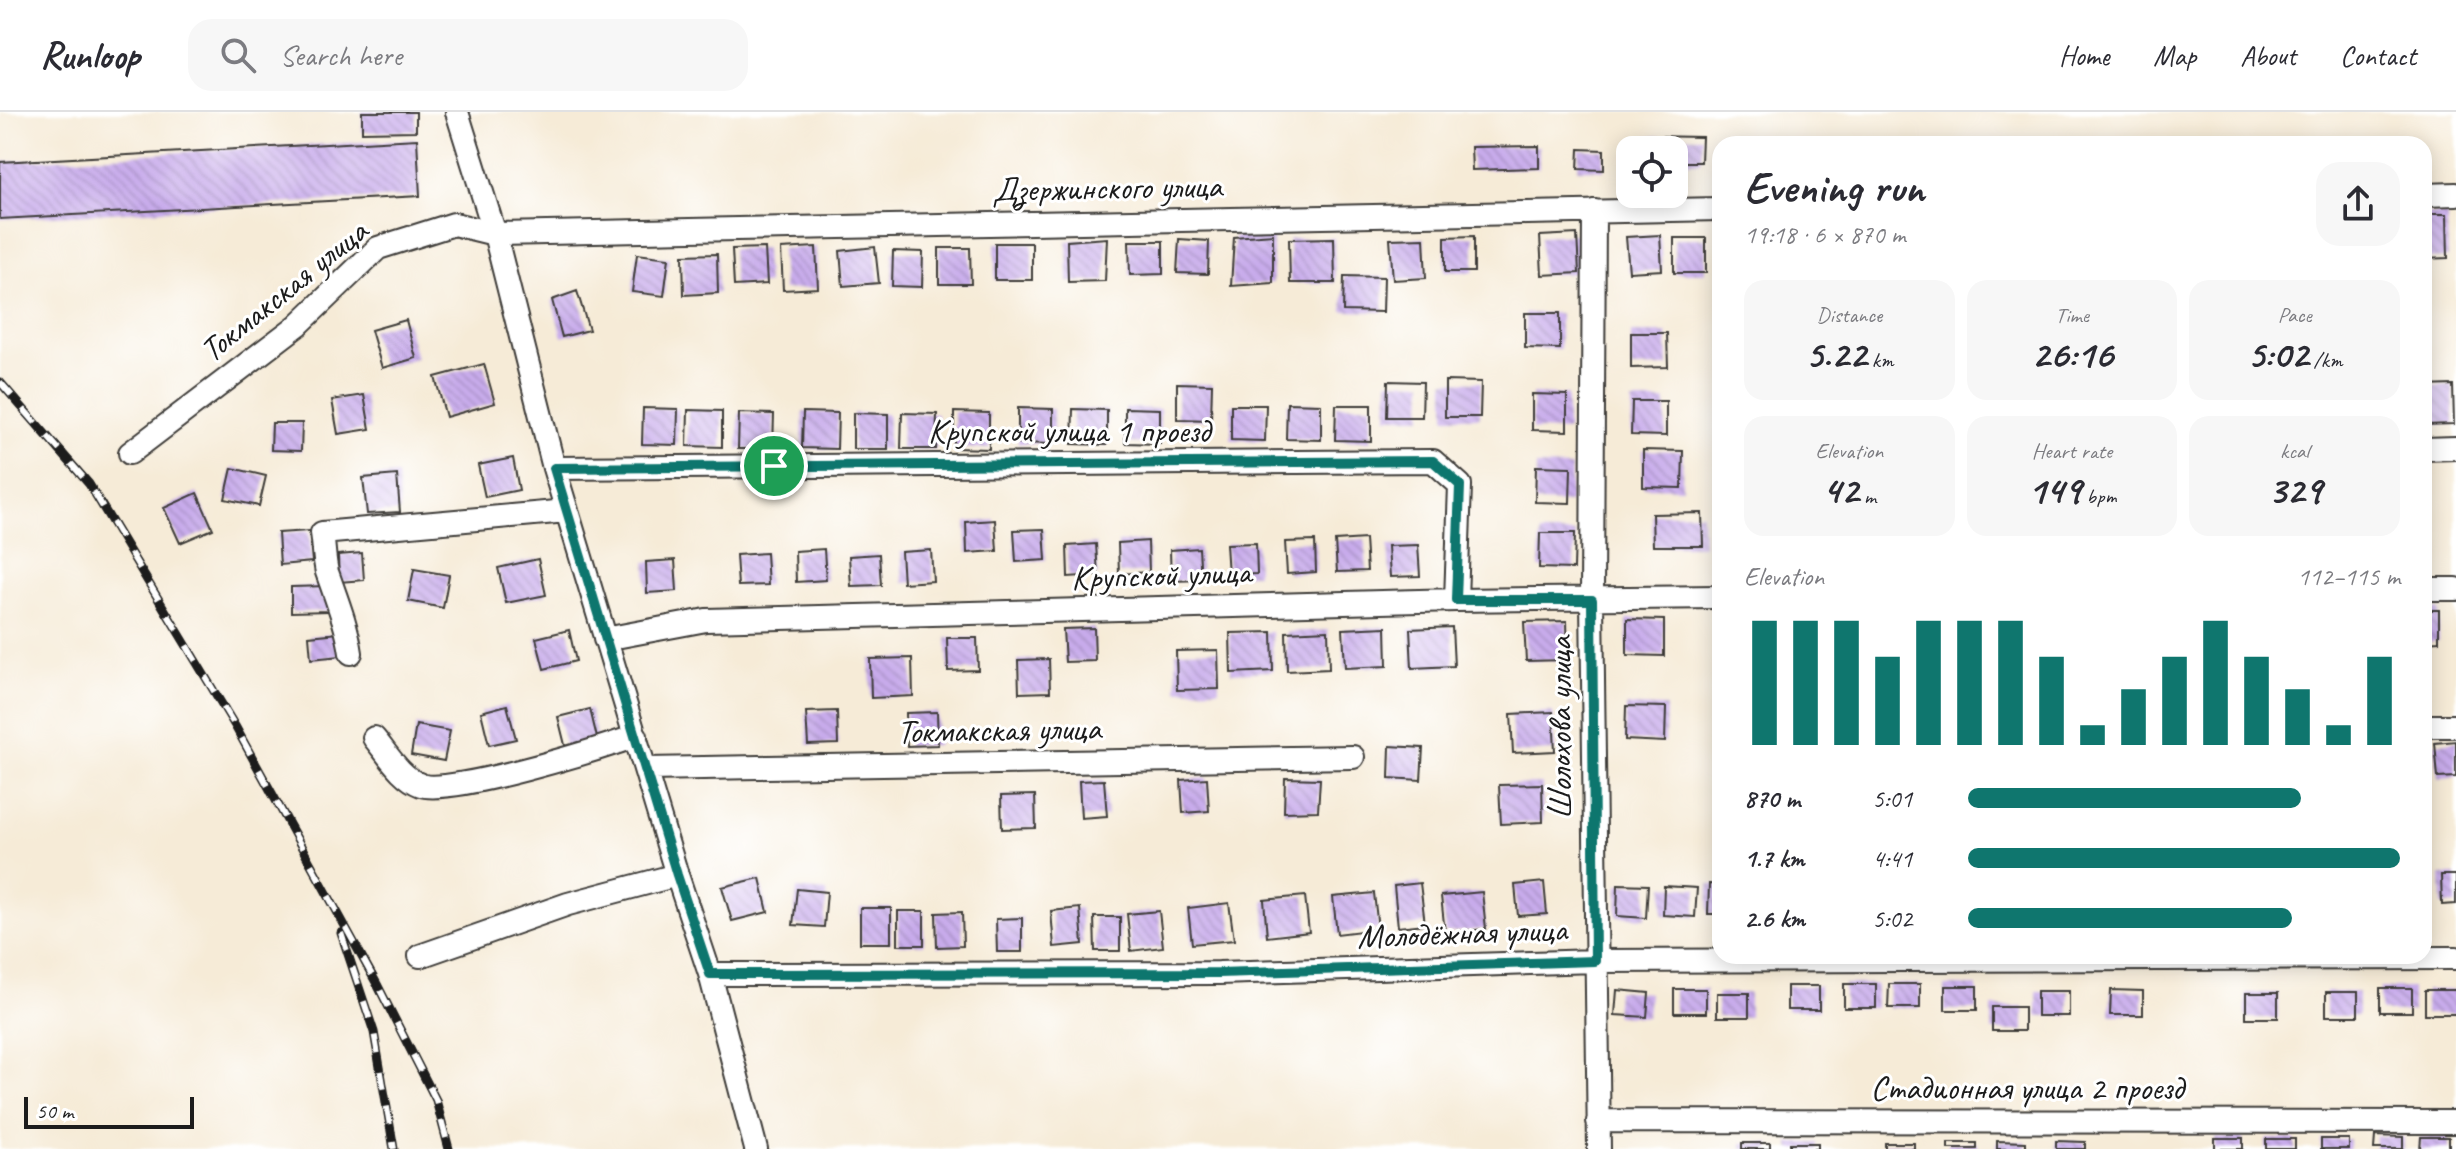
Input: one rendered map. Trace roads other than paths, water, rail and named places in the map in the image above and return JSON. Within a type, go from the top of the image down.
[{"type":"street","points":[[457,112],[495,234],[554,468],[710,974],[756,1149]]},
{"type":"street","points":[[2432,195],[2456,194]]},
{"type":"street","name":"Дзержинского улица","points":[[495,234],[1712,209]]},
{"type":"street","name":"Шолохова улица","points":[[1594,211],[1592,600],[1599,1149]]},
{"type":"street","name":"Токмакская улица","points":[[130,453],[298,325],[378,248],[454,224],[495,234]]},
{"type":"street","points":[[2432,449],[2456,448]]},
{"type":"street","name":"Крупской улица 1 проезд","points":[[554,468],[1433,461],[1460,485],[1456,600]]},
{"type":"street","points":[[351,653],[335,587],[327,571],[322,533],[567,511]]},
{"type":"street","points":[[2432,589],[2456,589]]},
{"type":"street","name":"Крупской улица","points":[[605,639],[706,620],[1456,600],[1712,597]]},
{"type":"street","points":[[2432,726],[2456,726]]},
{"type":"street","points":[[374,738],[406,776],[423,787],[503,776],[636,736]]},
{"type":"street","name":"Токмакская улица","points":[[647,769],[1353,757]]},
{"type":"street","points":[[420,956],[568,904],[677,875]]},
{"type":"street","name":"Молодёжная улица","points":[[2432,958],[2456,958]]},
{"type":"street","name":"Молодёжная улица","points":[[710,974],[1219,973],[1595,961],[1712,961]]},
{"type":"street","name":"Стадионная улица 2 проезд","points":[[1598,1121],[2456,1122]]},
{"type":"railway","points":[[0,382],[89,484],[235,726],[378,986],[436,1100],[449,1149]]},
{"type":"railway","points":[[341,933],[374,1032],[394,1149]]}]
